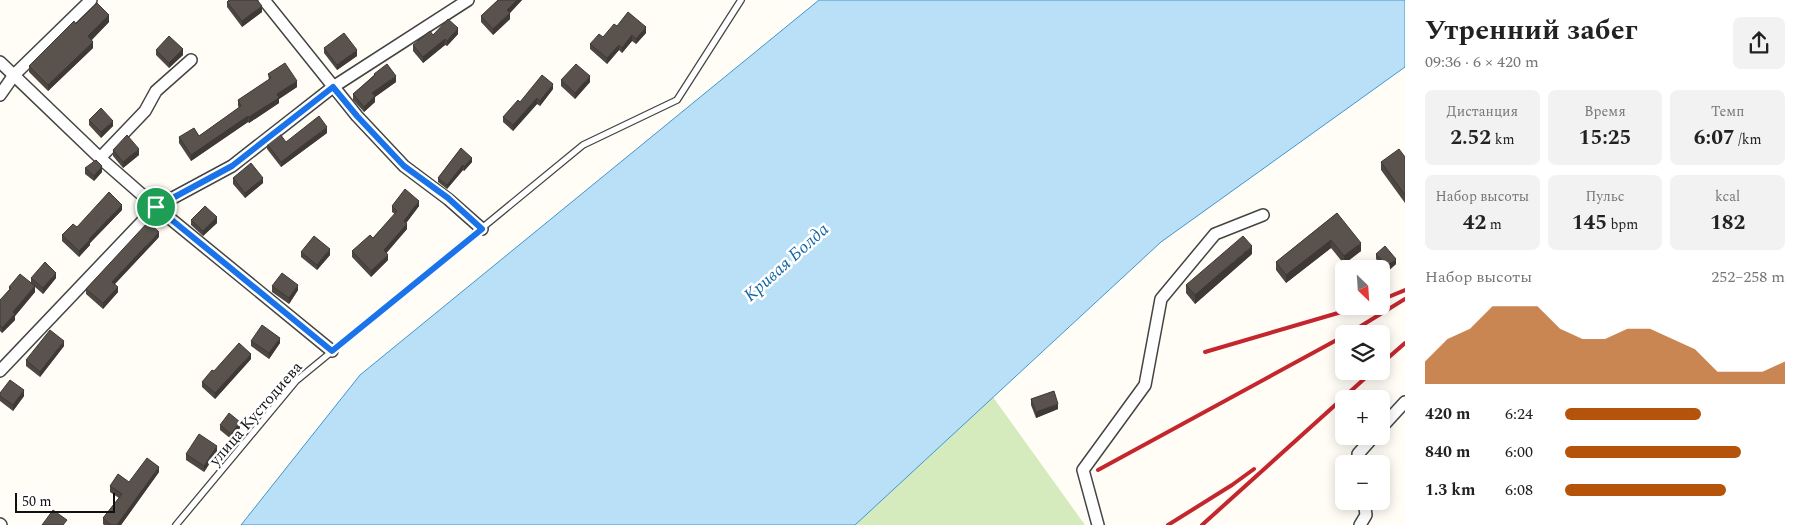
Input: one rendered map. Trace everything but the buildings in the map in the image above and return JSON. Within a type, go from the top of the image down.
[{"type":"street","points":[[0,95],[14,75],[91,0]]},
{"type":"street","points":[[264,0],[357,116],[404,166],[448,198],[482,229]]},
{"type":"street","points":[[0,371],[156,207],[232,166],[333,87],[468,0]]},
{"type":"street","points":[[100,158],[145,111],[156,91],[191,60]]},
{"type":"street","points":[[0,62],[100,158],[156,207],[332,351]]},
{"type":"street","points":[[1098,525],[1083,470],[1145,385],[1161,299],[1215,234],[1263,215]]},
{"type":"street","points":[[1390,418],[1405,402]]},
{"type":"street","points":[[1358,455],[1366,445]]},
{"type":"street","points":[[1360,525],[1366,515],[1365,510]]},
{"type":"lane","name":"улица Кустодиева","points":[[176,525],[296,381],[583,145],[677,100],[741,0]]},
{"type":"green space","points":[[993,397],[1085,525],[855,525]]},
{"type":"water","name":"Кривая Болда","points":[[819,0],[1405,0],[1405,67],[1161,242],[855,525],[241,525],[360,375]]},
{"type":"railway","points":[[1390,296],[1405,290]]},
{"type":"railway","points":[[1363,325],[1405,299]]},
{"type":"railway","points":[[1205,352],[1335,314]]},
{"type":"railway","points":[[1098,470],[1335,341]]},
{"type":"railway","points":[[1390,356],[1405,343]]},
{"type":"railway","points":[[1202,525],[1363,380]]},
{"type":"railway","points":[[1168,525],[1254,469]]},
{"type":"route","points":[[333,87],[357,116],[404,166],[448,198],[482,229],[332,351],[156,207],[232,166],[333,87]]}]
